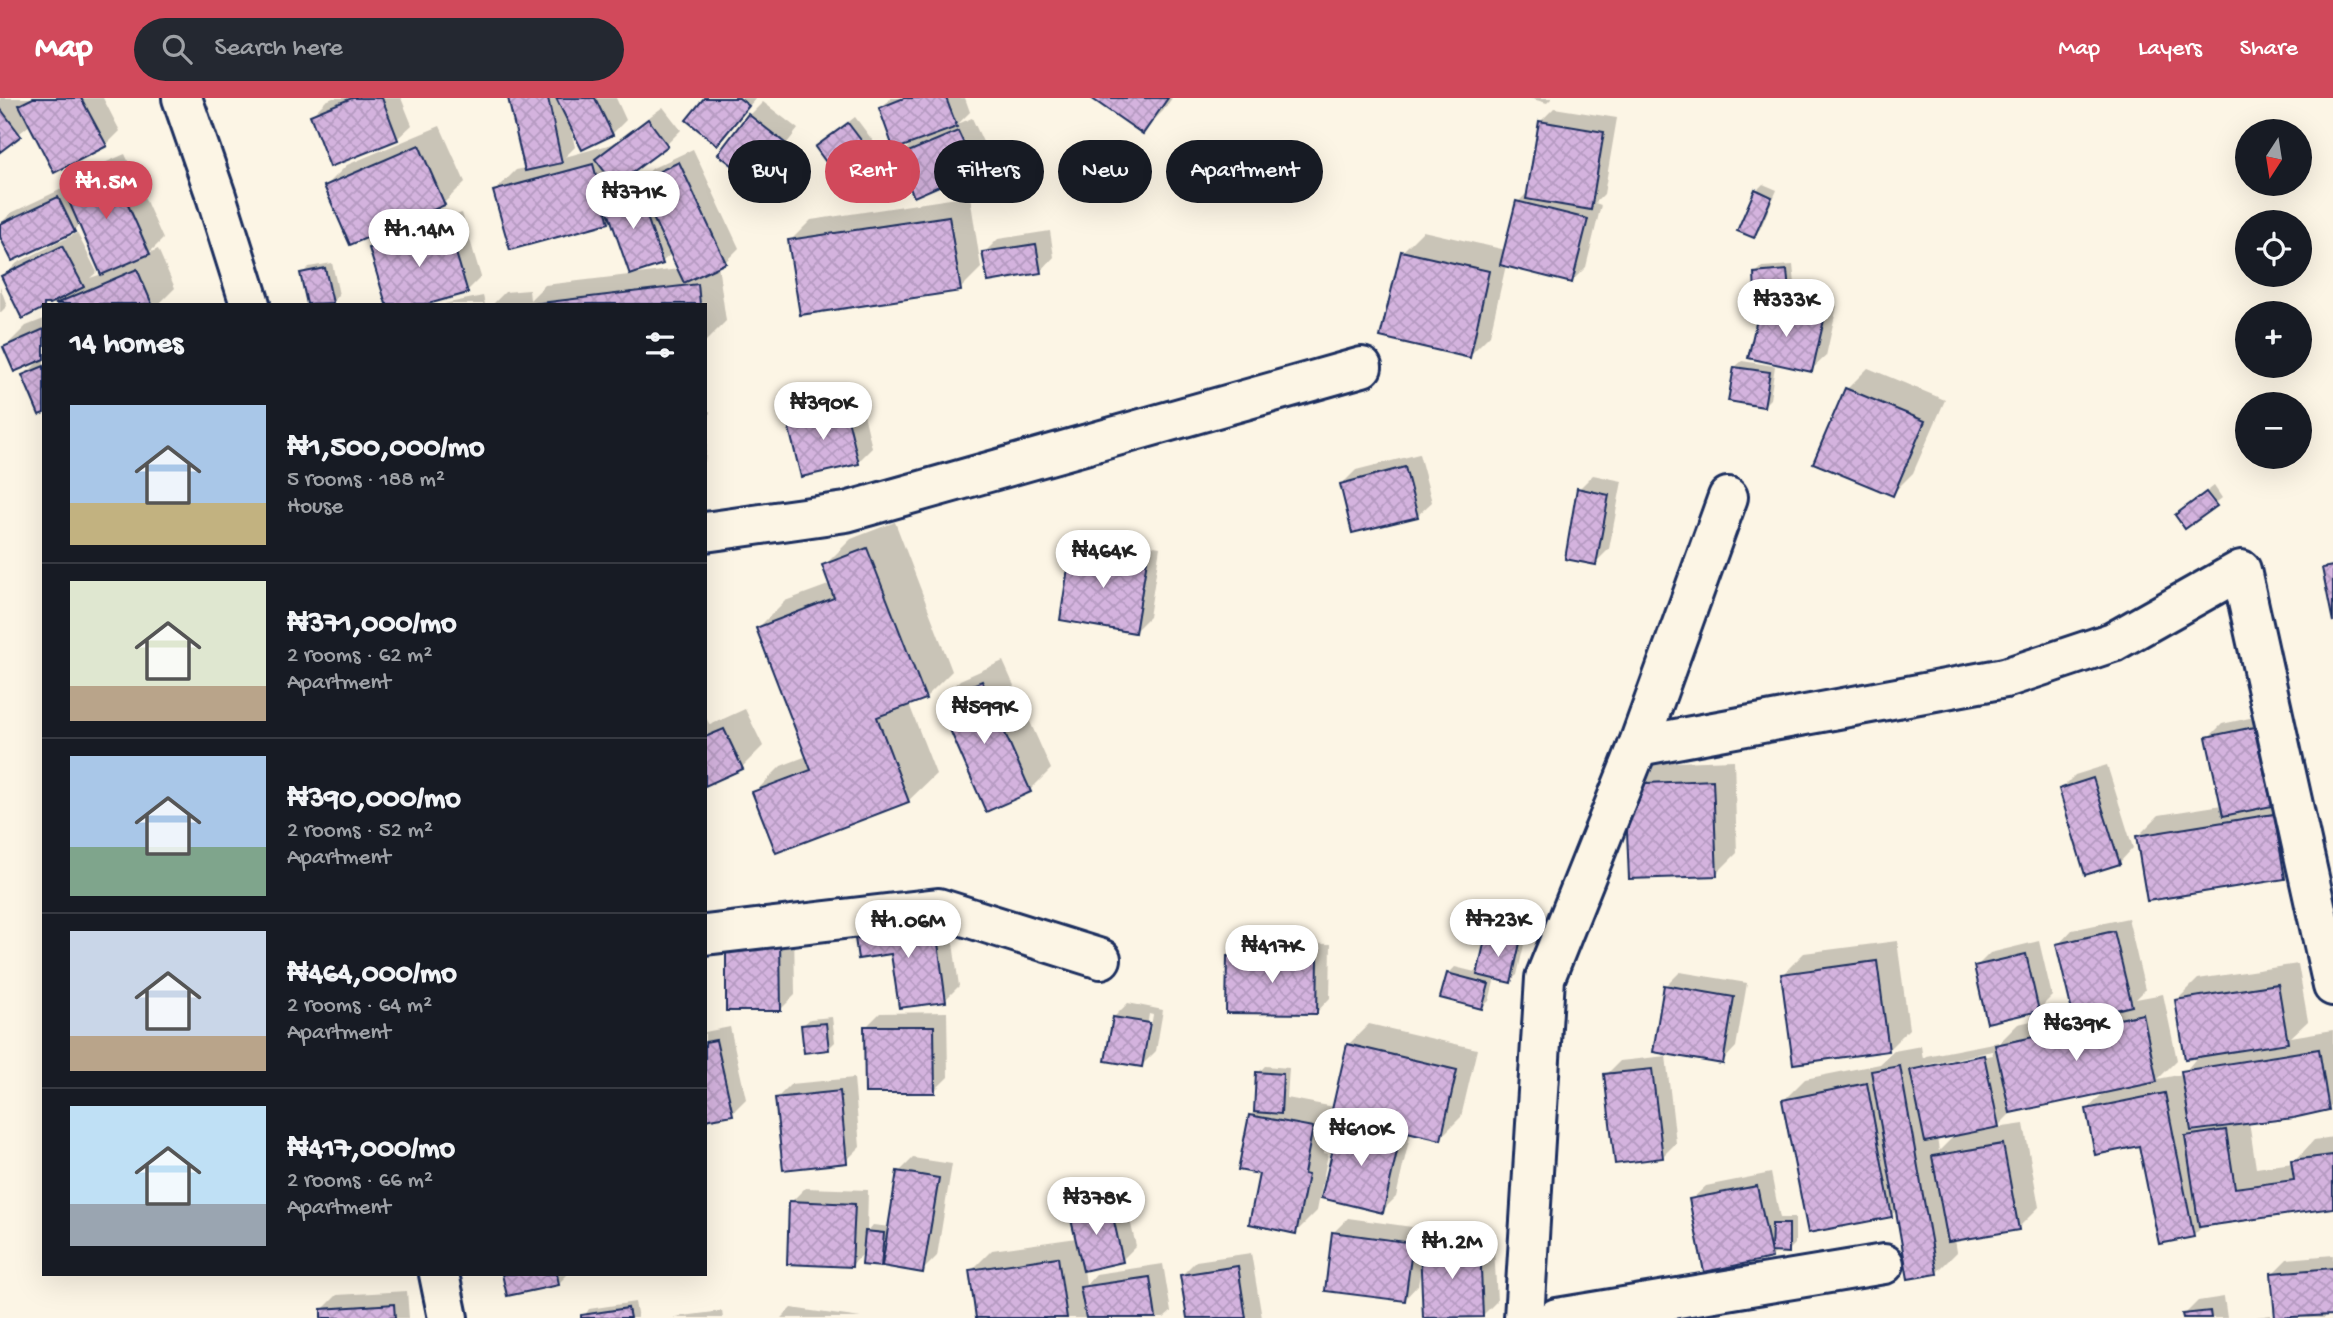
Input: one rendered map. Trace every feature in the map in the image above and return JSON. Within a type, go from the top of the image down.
[{"type":"street","points":[[182,98],[250,303]]},
{"type":"street","points":[[707,532],[846,512],[1362,367]]},
{"type":"street","points":[[1524,1318],[1545,978],[1638,746],[1728,497]]},
{"type":"street","points":[[1638,746],[2006,678],[2113,642],[2241,570],[2333,986]]},
{"type":"street","points":[[707,935],[939,908],[1101,958]]},
{"type":"street","points":[[1557,1318],[1884,1264]]},
{"type":"street","points":[[439,1276],[448,1318]]},
{"type":"building","points":[[33,98],[81,98],[107,146],[54,173],[19,105]]},
{"type":"building","points":[[352,98],[382,98],[398,140],[330,167],[310,115]]},
{"type":"building","points":[[508,98],[548,98],[562,163],[525,171]]},
{"type":"building","points":[[556,98],[595,98],[613,135],[582,150]]},
{"type":"building","points":[[704,98],[739,98],[749,106],[717,145],[686,120]]},
{"type":"building","points":[[904,98],[946,98],[957,127],[920,141],[890,140],[879,108]]},
{"type":"building","points":[[1091,98],[1168,98],[1143,134]]},
{"type":"building","points":[[0,108],[21,136],[0,152]]},
{"type":"building","points":[[748,114],[781,140],[728,140]]},
{"type":"building","points":[[648,119],[668,146],[615,185],[595,159]]},
{"type":"building","points":[[1539,121],[1604,132],[1591,210],[1526,199]]},
{"type":"building","points":[[848,123],[861,140],[825,140],[825,161],[815,147]]},
{"type":"building","points":[[958,131],[962,140],[937,140]]},
{"type":"building","points":[[728,141],[728,162],[718,154]]},
{"type":"building","points":[[934,141],[934,188],[920,194],[920,147]]},
{"type":"building","points":[[419,145],[445,205],[350,245],[324,186]]},
{"type":"building","points":[[679,162],[726,263],[684,283],[636,182]]},
{"type":"building","points":[[593,164],[609,223],[510,250],[493,191]]},
{"type":"building","points":[[111,167],[150,254],[101,275],[63,188]]},
{"type":"building","points":[[637,187],[663,264],[630,275],[603,197]]},
{"type":"building","points":[[1755,189],[1772,197],[1754,238],[1737,231]]},
{"type":"building","points":[[58,197],[75,232],[12,261],[0,237],[0,224]]},
{"type":"building","points":[[1516,201],[1588,219],[1572,283],[1500,265]]},
{"type":"building","points":[[949,216],[961,291],[800,315],[788,240]]},
{"type":"building","points":[[448,226],[468,293],[432,303],[386,303],[369,248]]},
{"type":"building","points":[[1036,244],[1041,273],[988,282],[982,252]]},
{"type":"building","points":[[62,246],[84,287],[52,303],[42,303],[42,309],[22,319],[1,276]]},
{"type":"building","points":[[1401,251],[1489,271],[1470,358],[1380,337]]},
{"type":"building","points":[[325,268],[333,303],[307,303],[300,273]]},
{"type":"building","points":[[137,269],[152,303],[57,303]]},
{"type":"building","points":[[1787,270],[1789,292],[1755,294],[1754,273]]},
{"type":"building","points":[[698,284],[700,303],[540,303]]},
{"type":"building","points":[[1760,306],[1824,320],[1812,372],[1748,358]]},
{"type":"building","points":[[42,330],[42,360],[14,372],[3,347]]},
{"type":"building","points":[[42,367],[42,414],[39,415],[22,375]]},
{"type":"building","points":[[1734,367],[1770,372],[1764,407],[1728,401]]},
{"type":"building","points":[[1845,388],[1925,421],[1893,496],[1813,463]]},
{"type":"building","points":[[845,407],[859,464],[801,477],[787,420]]},
{"type":"building","points":[[1405,467],[1418,517],[1352,533],[1340,484]]},
{"type":"building","points":[[1577,488],[1609,495],[1596,565],[1565,559]]},
{"type":"building","points":[[2206,492],[2217,506],[2185,529],[2175,515]]},
{"type":"building","points":[[867,548],[926,699],[877,717],[909,802],[776,853],[752,792],[811,770],[756,628],[834,598],[822,565]]},
{"type":"building","points":[[1071,548],[1147,560],[1135,633],[1060,620]]},
{"type":"building","points":[[2333,566],[2333,622],[2322,568]]},
{"type":"building","points":[[982,681],[1031,792],[986,812],[937,700]]},
{"type":"building","points":[[2254,727],[2272,806],[2223,816],[2206,737]]},
{"type":"building","points":[[724,729],[743,769],[707,785],[707,736]]},
{"type":"building","points":[[2093,778],[2120,864],[2085,875],[2059,789]]},
{"type":"building","points":[[1713,780],[1717,876],[1629,879],[1625,784]]},
{"type":"building","points":[[2274,814],[2285,879],[2147,901],[2136,836]]},
{"type":"building","points":[[935,921],[946,1002],[899,1008],[891,954],[858,959],[854,931]]},
{"type":"building","points":[[2114,931],[2132,1006],[2074,1020],[2056,944]]},
{"type":"building","points":[[1486,935],[1520,943],[1511,983],[1477,975]]},
{"type":"building","points":[[726,939],[780,939],[781,1011],[726,1011]]},
{"type":"building","points":[[2026,954],[2039,1011],[1987,1023],[1974,966]]},
{"type":"building","points":[[1227,956],[1318,958],[1317,1014],[1226,1013]]},
{"type":"building","points":[[1877,961],[1889,1051],[1793,1064],[1781,974]]},
{"type":"building","points":[[1447,973],[1489,984],[1482,1009],[1440,998]]},
{"type":"building","points":[[2278,984],[2288,1043],[2185,1059],[2175,1000]]},
{"type":"building","points":[[1664,985],[1734,997],[1723,1064],[1653,1052]]},
{"type":"building","points":[[2143,1014],[2157,1082],[2010,1113],[1995,1045]]},
{"type":"building","points":[[1113,1017],[1150,1023],[1142,1067],[1105,1061]]},
{"type":"building","points":[[826,1023],[829,1050],[804,1053],[801,1025]]},
{"type":"building","points":[[864,1026],[934,1026],[935,1093],[865,1093]]},
{"type":"building","points":[[716,1040],[733,1115],[707,1120],[707,1042]]},
{"type":"building","points":[[1347,1044],[1457,1070],[1441,1140],[1331,1114]]},
{"type":"building","points":[[2319,1049],[2329,1110],[2293,1118],[2191,1131],[2181,1071]]},
{"type":"building","points":[[1984,1055],[1999,1127],[1925,1142],[1910,1070]]},
{"type":"building","points":[[1900,1066],[1937,1274],[1908,1279],[1871,1071]]},
{"type":"building","points":[[1652,1069],[1663,1158],[1615,1164],[1604,1074]]},
{"type":"building","points":[[1256,1072],[1283,1074],[1281,1114],[1254,1112]]},
{"type":"building","points":[[1867,1083],[1892,1217],[1808,1233],[1782,1100]]},
{"type":"building","points":[[840,1091],[847,1163],[783,1170],[775,1098]]},
{"type":"building","points":[[2165,1093],[2194,1237],[2159,1244],[2139,1146],[2095,1155],[2086,1109]]},
{"type":"building","points":[[1249,1115],[1313,1127],[1304,1174],[1308,1175],[1296,1234],[1249,1224],[1259,1174],[1238,1170]]},
{"type":"building","points":[[1339,1124],[1400,1138],[1383,1213],[1321,1198]]},
{"type":"building","points":[[2226,1130],[2235,1188],[2294,1180],[2291,1160],[2333,1155],[2333,1208],[2199,1227],[2185,1136]]},
{"type":"building","points":[[2003,1144],[2019,1230],[1948,1242],[1932,1156]]},
{"type":"building","points":[[897,1171],[939,1178],[923,1273],[882,1266]]},
{"type":"building","points":[[1757,1186],[1772,1258],[1704,1272],[1689,1199]]},
{"type":"building","points":[[789,1201],[855,1204],[852,1267],[787,1264]]},
{"type":"building","points":[[1110,1203],[1123,1262],[1083,1271],[1069,1211]]},
{"type":"building","points":[[1772,1224],[1789,1224],[1789,1253],[1771,1252]]},
{"type":"building","points":[[865,1231],[884,1233],[881,1267],[862,1265]]},
{"type":"building","points":[[1332,1232],[1413,1243],[1405,1301],[1325,1291]]},
{"type":"building","points":[[1480,1244],[1483,1317],[1423,1318],[1420,1247]]},
{"type":"building","points":[[1058,1257],[1067,1318],[976,1318],[969,1270]]},
{"type":"building","points":[[1238,1266],[1246,1318],[1187,1318],[1180,1275]]},
{"type":"building","points":[[2333,1268],[2333,1315],[2275,1318],[2271,1273]]},
{"type":"building","points":[[502,1276],[557,1276],[559,1285],[507,1296]]},
{"type":"building","points":[[1150,1277],[1156,1318],[1086,1318],[1080,1287]]},
{"type":"building","points":[[394,1304],[395,1318],[321,1318],[321,1309]]},
{"type":"building","points":[[628,1308],[630,1318],[581,1318],[581,1315]]},
{"type":"building","points":[[2210,1311],[2211,1318],[2183,1318],[2182,1314]]}]
